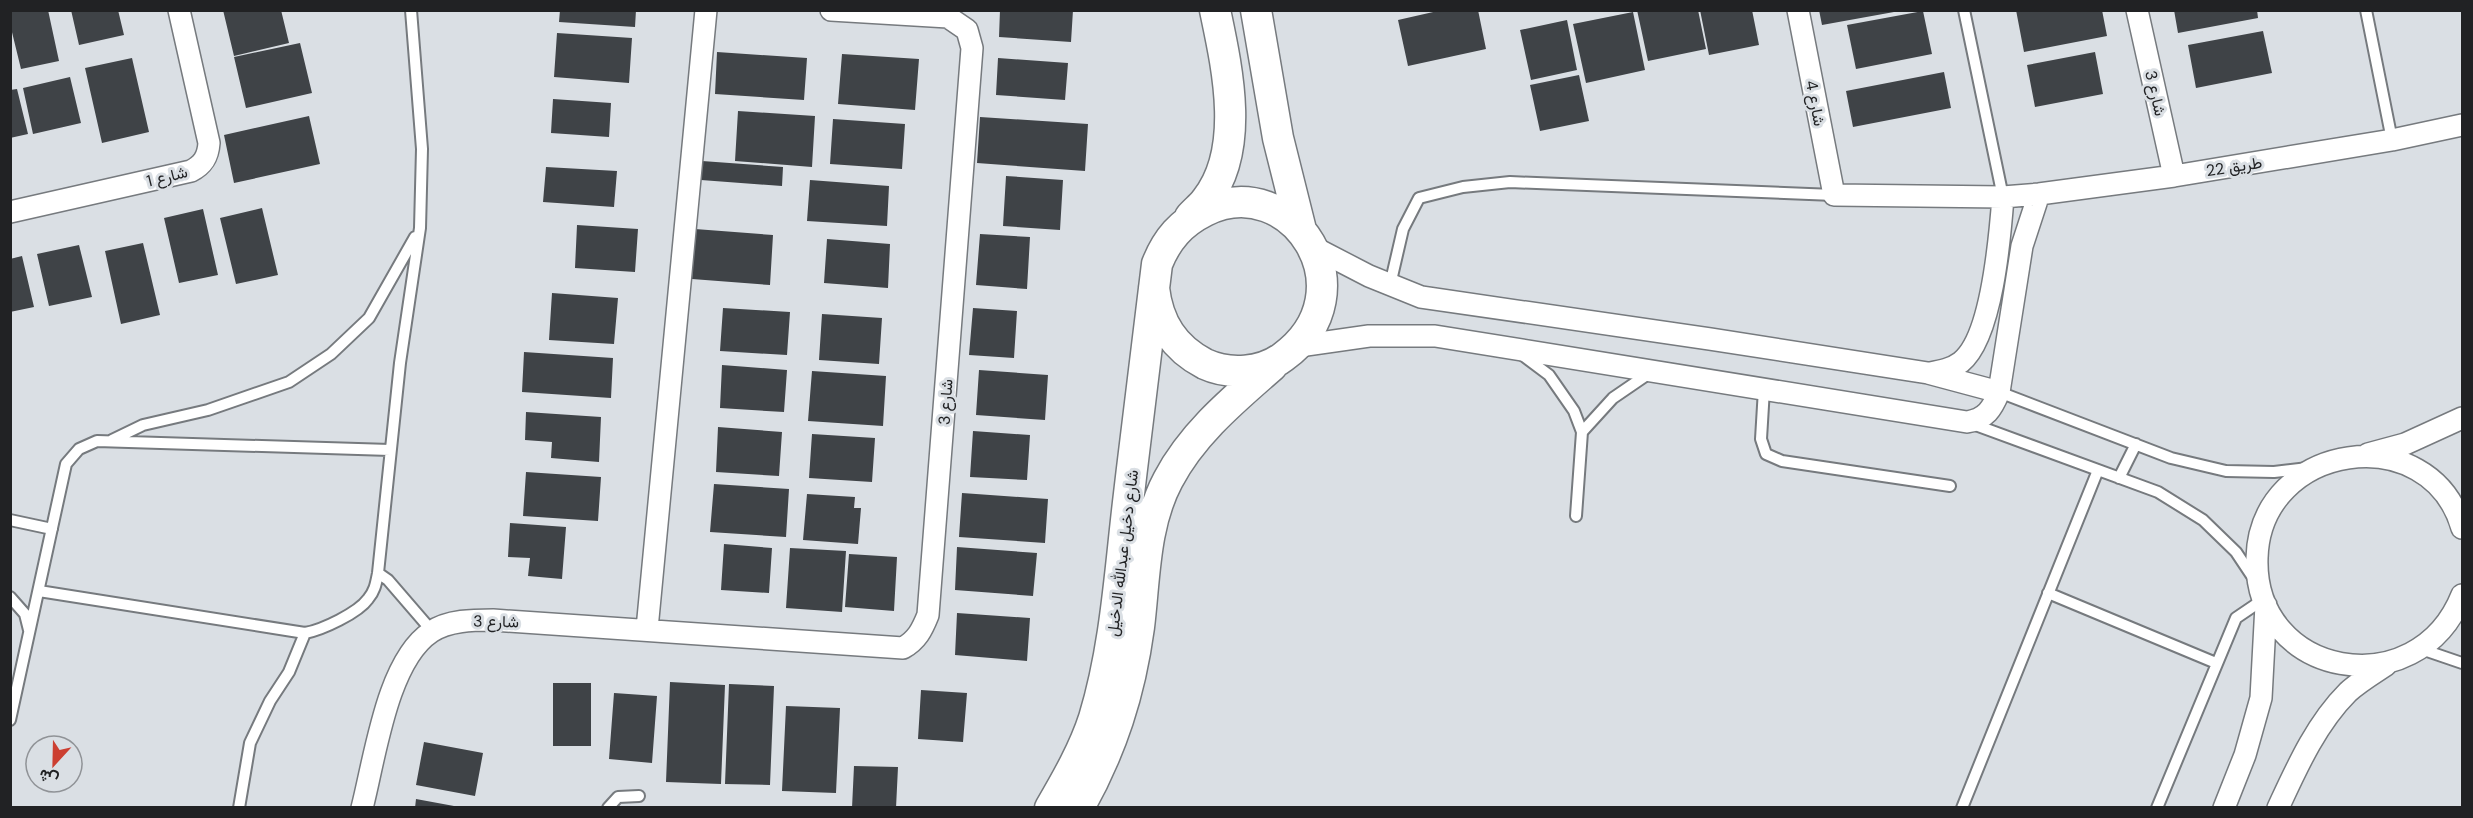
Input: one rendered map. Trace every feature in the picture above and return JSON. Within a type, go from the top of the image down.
[{"type":"street","name":"شارع 1","points":[[10,212],[190,171],[203,162],[207,156],[209,143],[180,10]]},
{"type":"street","points":[[647,629],[706,10]]},
{"type":"street","name":"شارع 3","points":[[432,631],[472,620],[647,629],[903,648],[914,641],[928,615],[972,48],[967,30],[948,17],[831,10]]},
{"type":"street","points":[[1215,10],[1228,70],[1230,110],[1222,168],[1207,200],[1172,234],[1162,250],[1157,264],[1154,288],[1156,304],[1169,335],[1194,358],[1210,366],[1227,370],[1244,371],[1288,354],[1370,336],[1435,336],[1967,422],[1982,418],[1988,413],[1993,408],[1999,392],[2022,246],[2038,194]]},
{"type":"street","points":[[1256,10],[1278,138],[1307,238],[1322,272],[1322,299],[1314,324],[1288,354]]},
{"type":"street","name":"شارع 4","points":[[1798,10],[1834,195]]},
{"type":"street","name":"شارع 3","points":[[2137,10],[2174,176]]},
{"type":"street","name":"طريق 22","points":[[1834,195],[2003,197],[2038,194],[2174,176],[2392,140],[2463,125]]},
{"type":"street","points":[[1928,373],[1945,370],[1960,363],[1979,339],[1986,313],[2003,197]]},
{"type":"street","points":[[1187,220],[1215,206],[1246,203],[1276,212],[1307,238],[1389,285],[1421,297],[1928,373],[1999,392]]},
{"type":"street","name":"شارع دخيل عبدالله الدخيل","points":[[1050,807],[1078,757],[1094,719],[1104,681],[1112,634],[1154,288]]},
{"type":"street","name":"شارع دخيل عبدالله الدخيل","points":[[1079,807],[1108,750],[1122,713],[1138,628],[1151,526],[1167,481],[1184,453],[1203,431],[1288,354]]},
{"type":"street","points":[[2224,807],[2250,740],[2261,698],[2264,598],[2257,558],[2259,542],[2269,511],[2288,486],[2315,467],[2330,461],[2362,456],[2404,444],[2463,418]]},
{"type":"street","points":[[2362,456],[2397,462],[2429,479],[2452,506],[2463,528]]},
{"type":"street","points":[[2278,807],[2310,742],[2349,691],[2388,663],[2421,649],[2447,624],[2463,595]]},
{"type":"street","points":[[2264,598],[2287,635],[2317,656],[2352,666],[2388,663]]},
{"type":"street","points":[[362,807],[395,684],[415,646],[432,631]]},
{"type":"lane","points":[[39,591],[305,633],[318,631],[362,606],[375,589],[400,363],[420,228],[422,149],[411,10]]},
{"type":"lane","points":[[1964,10],[2003,197]]},
{"type":"lane","points":[[2366,10],[2392,140]]},
{"type":"lane","points":[[1389,285],[1402,230],[1419,198],[1463,187],[1510,182],[1834,195]]},
{"type":"lane","points":[[110,441],[142,425],[208,410],[289,382],[331,354],[369,318],[420,228]]},
{"type":"lane","points":[[1514,349],[1549,375],[1574,411],[1582,432],[1576,516]]},
{"type":"lane","points":[[1582,432],[1613,398],[1652,371]]},
{"type":"lane","points":[[1764,389],[1761,439],[1766,454],[1782,460],[1950,486]]},
{"type":"lane","points":[[1999,392],[2171,458],[2226,471],[2274,472],[2315,467]]},
{"type":"lane","points":[[1967,422],[2158,492],[2203,520],[2236,552],[2264,598],[2236,618],[2157,807]]},
{"type":"lane","points":[[10,720],[66,464],[72,455],[97,441],[390,450]]},
{"type":"lane","points":[[2120,478],[2136,444]]},
{"type":"lane","points":[[1962,807],[2098,470]]},
{"type":"lane","points":[[10,520],[52,529]]},
{"type":"lane","points":[[378,573],[388,580],[432,631]]},
{"type":"lane","points":[[2048,593],[2216,663]]},
{"type":"lane","points":[[10,597],[26,614],[30,633]]},
{"type":"lane","points":[[239,807],[249,743],[270,701],[289,672],[305,633]]},
{"type":"lane","points":[[2421,649],[2463,663]]},
{"type":"lane","points":[[608,807],[618,797],[639,796]]},
{"type":"building","points":[[10,10],[48,10],[59,61],[21,69],[10,24]]},
{"type":"building","points":[[71,10],[118,10],[124,35],[79,45]]},
{"type":"building","points":[[223,10],[281,10],[289,43],[234,56]]},
{"type":"building","points":[[560,10],[636,10],[635,27],[559,22]]},
{"type":"building","points":[[1000,10],[1073,10],[1071,42],[999,37]]},
{"type":"building","points":[[1442,10],[1478,10],[1486,49],[1408,66],[1398,20]]},
{"type":"building","points":[[1637,10],[1698,10],[1706,49],[1648,61]]},
{"type":"building","points":[[1700,10],[1752,10],[1759,45],[1709,55]]},
{"type":"building","points":[[1819,10],[1894,10],[1894,12],[1822,25]]},
{"type":"building","points":[[2016,10],[2102,10],[2107,36],[2024,52]]},
{"type":"building","points":[[2174,10],[2257,10],[2258,18],[2178,33]]},
{"type":"building","points":[[1923,11],[1932,54],[1856,69],[1847,25]]},
{"type":"building","points":[[1633,12],[1645,70],[1586,83],[1573,24]]},
{"type":"building","points":[[1567,20],[1577,70],[1531,80],[1520,30]]},
{"type":"building","points":[[2263,31],[2272,73],[2196,88],[2188,45]]},
{"type":"building","points":[[557,33],[632,38],[629,83],[554,77]]},
{"type":"building","points":[[300,43],[312,93],[246,108],[234,57]]},
{"type":"building","points":[[717,52],[807,58],[804,100],[715,94]]},
{"type":"building","points":[[2095,52],[2103,94],[2035,107],[2027,65]]},
{"type":"building","points":[[842,54],[919,59],[915,110],[838,104]]},
{"type":"building","points":[[132,58],[149,132],[102,143],[85,68]]},
{"type":"building","points":[[998,58],[1068,63],[1065,100],[996,95]]},
{"type":"building","points":[[1944,72],[1951,108],[1853,127],[1846,91]]},
{"type":"building","points":[[1579,75],[1589,121],[1540,131],[1530,85]]},
{"type":"building","points":[[70,77],[81,123],[33,134],[23,88]]},
{"type":"building","points":[[17,89],[28,134],[10,138],[10,90]]},
{"type":"building","points":[[553,99],[611,103],[609,137],[551,133]]},
{"type":"building","points":[[738,111],[815,116],[812,167],[735,161]]},
{"type":"building","points":[[309,116],[320,164],[234,183],[224,135]]},
{"type":"building","points":[[980,117],[1088,124],[1085,171],[977,163]]},
{"type":"building","points":[[833,119],[905,124],[902,169],[830,164]]},
{"type":"building","points":[[702,161],[783,167],[782,186],[701,180]]},
{"type":"building","points":[[546,167],[617,171],[614,207],[543,202]]},
{"type":"building","points":[[1006,176],[1063,180],[1060,230],[1003,226]]},
{"type":"building","points":[[810,180],[889,186],[887,226],[807,221]]},
{"type":"building","points":[[262,208],[278,275],[236,284],[220,218]]},
{"type":"building","points":[[203,209],[218,275],[179,283],[164,218]]},
{"type":"building","points":[[577,225],[638,229],[635,272],[575,268]]},
{"type":"building","points":[[695,229],[773,235],[770,285],[692,279]]},
{"type":"building","points":[[980,234],[1030,237],[1027,289],[976,285]]},
{"type":"building","points":[[827,239],[890,244],[888,288],[824,283]]},
{"type":"building","points":[[143,243],[160,315],[121,324],[105,251]]},
{"type":"building","points":[[79,245],[92,297],[49,306],[37,254]]},
{"type":"building","points":[[22,256],[34,307],[10,312],[10,259]]},
{"type":"building","points":[[552,293],[618,298],[614,344],[549,340]]},
{"type":"building","points":[[723,308],[790,312],[787,355],[720,351]]},
{"type":"building","points":[[973,308],[1017,311],[1014,358],[969,355]]},
{"type":"building","points":[[822,314],[882,318],[879,364],[819,360]]},
{"type":"building","points":[[524,352],[613,358],[611,398],[522,392]]},
{"type":"building","points":[[722,365],[787,370],[784,412],[720,408]]},
{"type":"building","points":[[979,370],[1048,375],[1045,420],[976,415]]},
{"type":"building","points":[[812,371],[886,376],[883,426],[808,421]]},
{"type":"building","points":[[526,412],[601,417],[599,462],[551,458],[552,442],[525,440]]},
{"type":"building","points":[[718,427],[782,432],[779,476],[716,472]]},
{"type":"building","points":[[973,431],[1030,435],[1027,480],[970,477]]},
{"type":"building","points":[[812,434],[875,438],[872,482],[809,478]]},
{"type":"building","points":[[526,472],[601,477],[598,521],[523,516]]},
{"type":"building","points":[[714,484],[789,489],[786,537],[710,532]]},
{"type":"building","points":[[962,493],[1048,499],[1045,543],[959,537]]},
{"type":"building","points":[[807,494],[855,497],[854,508],[861,508],[858,544],[803,540]]},
{"type":"building","points":[[510,523],[566,527],[562,579],[528,576],[530,558],[508,557]]},
{"type":"building","points":[[724,544],[772,548],[769,593],[721,590]]},
{"type":"building","points":[[957,547],[1037,553],[1033,596],[955,590]]},
{"type":"building","points":[[790,548],[846,551],[842,612],[786,608]]},
{"type":"building","points":[[849,554],[897,557],[894,611],[845,607]]},
{"type":"building","points":[[957,613],[1030,618],[1027,661],[955,655]]},
{"type":"building","points":[[670,682],[725,685],[721,784],[666,782]]},
{"type":"building","points":[[553,683],[591,683],[591,746],[553,746]]},
{"type":"building","points":[[729,684],[774,686],[770,785],[725,784]]},
{"type":"building","points":[[921,690],[967,693],[963,742],[918,739]]},
{"type":"building","points":[[614,693],[657,696],[652,763],[609,759]]},
{"type":"building","points":[[786,706],[840,708],[836,793],[782,791]]},
{"type":"building","points":[[424,742],[483,753],[475,796],[416,785]]},
{"type":"building","points":[[854,766],[898,767],[896,808],[852,808]]},
{"type":"building","points":[[416,799],[454,806],[454,808],[415,808]]}]
